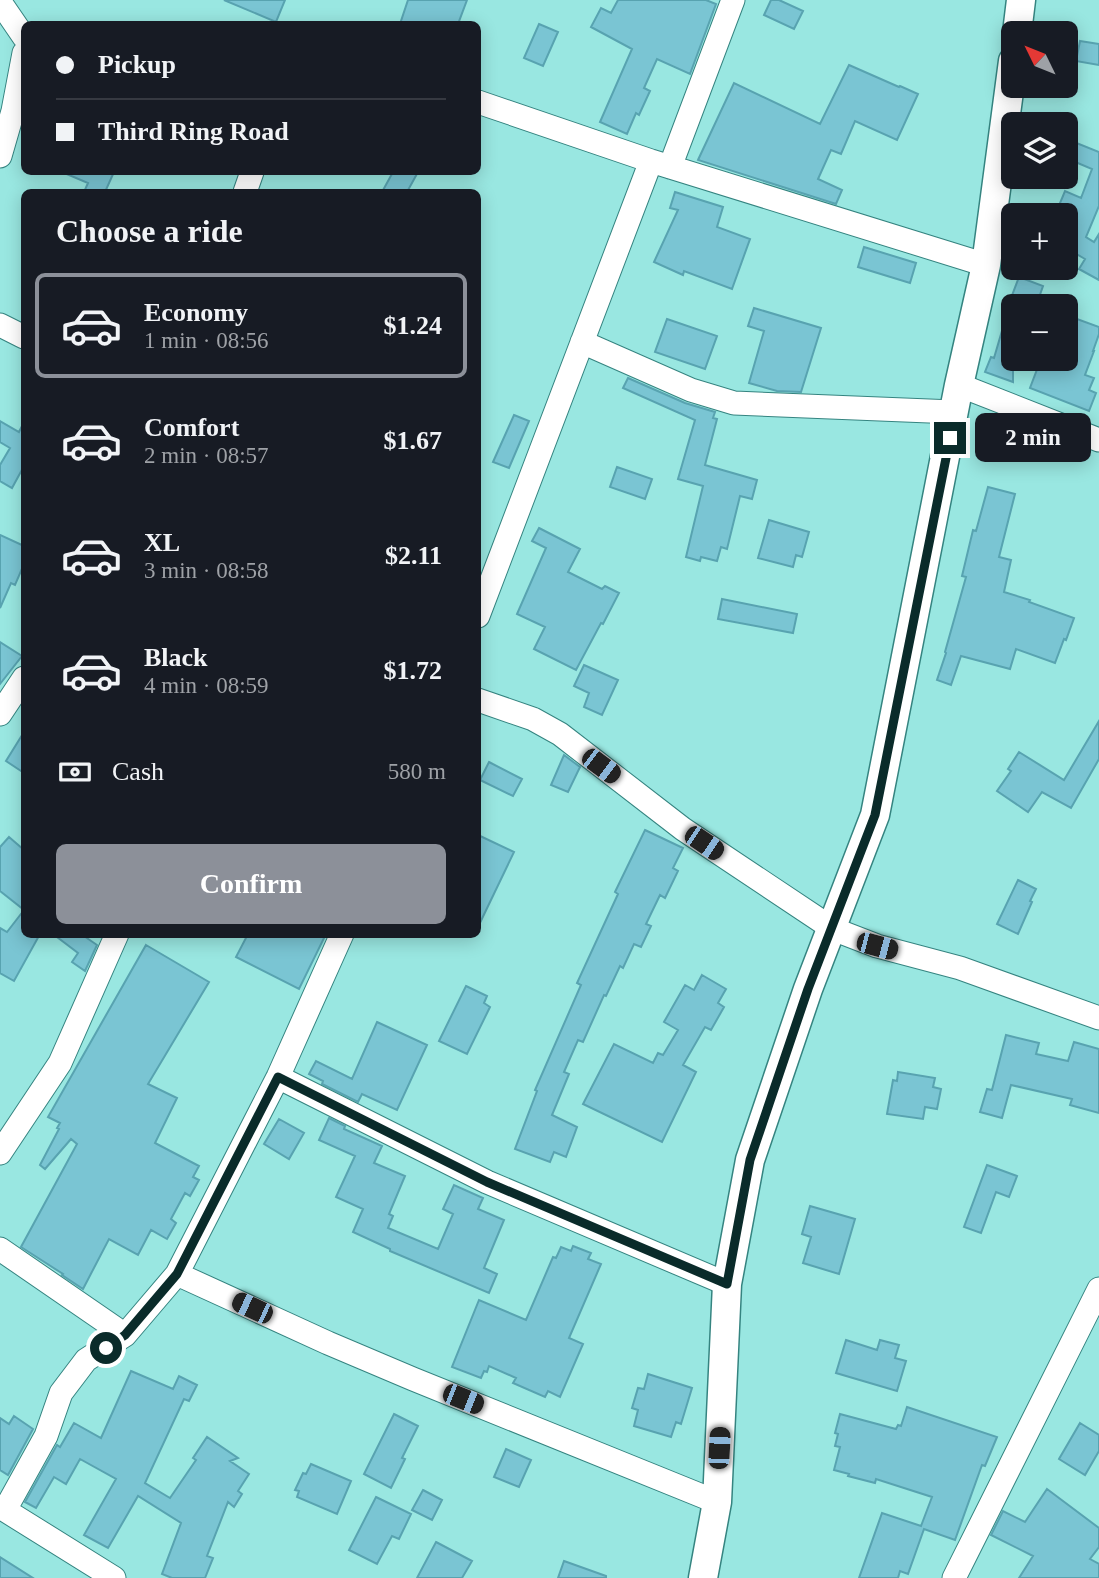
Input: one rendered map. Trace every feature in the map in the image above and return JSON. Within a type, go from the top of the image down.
[{"type":"street","points":[[481,608],[582,342],[733,0]]},
{"type":"street","points":[[1018,21],[1021,0]]},
{"type":"street","points":[[0,2],[21,33]]},
{"type":"street","points":[[0,156],[13,111],[21,68]]},
{"type":"street","points":[[703,1578],[717,1502],[727,1284],[750,1160],[808,989],[875,815],[986,265],[1008,98]]},
{"type":"street","points":[[481,103],[661,164],[986,265]]},
{"type":"street","points":[[0,325],[21,336]]},
{"type":"street","points":[[582,342],[691,390],[734,402],[957,399],[1099,440]]},
{"type":"street","points":[[0,714],[21,682]]},
{"type":"street","points":[[481,701],[533,719],[560,734],[683,828],[833,929],[877,946],[960,968],[1099,1018]]},
{"type":"street","points":[[0,1153],[60,1063],[115,938]]},
{"type":"street","points":[[114,1578],[82,1570],[3,1509],[46,1436],[61,1393],[86,1360],[125,1335],[177,1274],[278,1077],[340,938]]},
{"type":"street","points":[[278,1077],[487,1182],[727,1284]]},
{"type":"street","points":[[0,1249],[125,1335]]},
{"type":"street","points":[[177,1274],[413,1379],[717,1502]]},
{"type":"street","points":[[954,1578],[1099,1289]]},
{"type":"building","points":[[224,0],[285,0],[276,21]]},
{"type":"building","points":[[408,0],[467,0],[459,21],[401,21]]},
{"type":"building","points":[[618,0],[706,0],[716,4],[690,74],[657,59],[644,88],[650,91],[627,134],[600,122],[632,49],[591,27],[601,8],[611,13]]},
{"type":"building","points":[[771,0],[779,0],[803,11],[794,29],[764,15]]},
{"type":"building","points":[[539,24],[558,32],[543,66],[524,58]]},
{"type":"building","points":[[1080,41],[1099,44],[1099,65],[1078,61]]},
{"type":"building","points":[[849,65],[918,94],[897,140],[855,121],[841,154],[831,150],[818,179],[842,190],[836,204],[698,160],[734,83],[820,124]]},
{"type":"building","points":[[1078,144],[1099,152],[1099,206],[1086,237],[1094,242],[1099,234],[1099,280],[1079,269],[1085,259],[1078,255],[1078,203],[1060,203],[1065,191],[1081,198],[1092,169],[1078,163]]},
{"type":"building","points":[[69,175],[113,175],[106,189],[85,189],[88,183]]},
{"type":"building","points":[[391,175],[416,175],[409,189],[384,189]]},
{"type":"building","points":[[675,192],[723,207],[717,227],[750,239],[732,289],[684,271],[683,275],[654,262],[678,210],[670,208]]},
{"type":"building","points":[[864,247],[916,263],[910,283],[858,267]]},
{"type":"building","points":[[1018,280],[1027,280],[1043,286],[1040,294],[1013,294]]},
{"type":"building","points":[[754,308],[821,328],[801,392],[777,391],[749,383],[764,331],[748,326]]},
{"type":"building","points":[[667,319],[717,336],[705,369],[655,352]]},
{"type":"building","points":[[1078,319],[1099,327],[1085,375],[1094,378],[1089,390],[1096,393],[1089,411],[1030,388],[1036,371],[1078,371]]},
{"type":"building","points":[[1001,334],[1001,371],[1013,371],[1013,382],[985,372],[991,357],[994,358]]},
{"type":"building","points":[[628,378],[685,403],[715,412],[713,418],[717,419],[705,465],[757,480],[752,499],[740,496],[727,549],[721,547],[717,561],[701,557],[700,561],[686,557],[703,486],[678,479],[695,420],[623,388]]},
{"type":"building","points":[[514,415],[529,421],[509,468],[493,462]]},
{"type":"building","points":[[0,421],[19,432],[21,428],[21,472],[12,488],[0,481],[0,465],[10,448],[0,442]]},
{"type":"building","points":[[617,467],[652,479],[645,499],[610,487]]},
{"type":"building","points":[[988,487],[1015,494],[999,557],[1011,560],[1004,592],[1074,618],[1055,663],[1016,649],[1010,669],[961,656],[951,685],[937,680],[966,577],[962,576],[973,530],[976,531]]},
{"type":"building","points":[[769,520],[809,532],[802,557],[796,555],[793,567],[758,558]]},
{"type":"building","points":[[539,528],[580,549],[568,572],[602,589],[605,586],[619,593],[576,670],[534,649],[545,627],[517,614],[546,548],[532,541]]},
{"type":"building","points":[[0,535],[21,545],[21,571],[15,585],[11,583],[0,608]]},
{"type":"building","points":[[722,599],[797,614],[793,633],[718,619]]},
{"type":"building","points":[[0,642],[21,657],[0,684]]},
{"type":"building","points":[[584,665],[618,680],[602,715],[584,707],[589,693],[574,686]]},
{"type":"building","points":[[1099,721],[1099,759],[1071,808],[1042,792],[1028,812],[997,791],[1011,771],[1008,769],[1019,752],[1064,780]]},
{"type":"building","points":[[21,737],[21,771],[6,761]]},
{"type":"building","points":[[564,755],[580,767],[568,792],[551,785]]},
{"type":"building","points":[[489,762],[522,779],[513,796],[481,780]]},
{"type":"building","points":[[645,830],[683,848],[673,868],[678,871],[665,898],[660,895],[646,924],[651,926],[641,947],[634,944],[623,968],[620,966],[606,996],[604,995],[583,1042],[578,1040],[564,1072],[569,1074],[552,1115],[577,1127],[566,1157],[554,1152],[550,1162],[515,1149],[537,1091],[535,1090],[581,985],[577,983],[618,894],[615,892]]},
{"type":"building","points":[[481,836],[514,852],[481,921]]},
{"type":"building","points":[[9,837],[21,847],[21,908],[0,891],[0,847]]},
{"type":"building","points":[[1018,880],[1036,889],[1018,934],[997,924]]},
{"type":"building","points":[[21,914],[21,938],[38,938],[14,981],[0,973],[0,928],[7,932]]},
{"type":"building","points":[[58,938],[87,938],[97,945],[85,971],[72,962],[78,953]]},
{"type":"building","points":[[246,938],[324,938],[299,989],[236,957]]},
{"type":"building","points":[[146,945],[209,982],[148,1084],[177,1098],[155,1143],[199,1166],[193,1177],[199,1180],[190,1196],[185,1193],[171,1219],[176,1223],[167,1239],[151,1230],[138,1255],[109,1239],[83,1289],[21,1247],[77,1144],[71,1139],[45,1169],[40,1165],[60,1123],[48,1117]]},
{"type":"building","points":[[702,975],[726,989],[718,1003],[724,1007],[711,1030],[705,1027],[683,1065],[696,1072],[662,1142],[583,1104],[614,1044],[653,1063],[658,1053],[663,1055],[678,1030],[664,1022],[685,985],[694,990]]},
{"type":"building","points":[[466,986],[487,996],[484,1003],[490,1007],[467,1054],[439,1041]]},
{"type":"building","points":[[377,1022],[427,1045],[397,1110],[362,1094],[358,1102],[322,1084],[323,1081],[309,1074],[316,1061],[352,1079]]},
{"type":"building","points":[[1006,1035],[1039,1043],[1036,1054],[1068,1061],[1074,1042],[1099,1049],[1099,1113],[1070,1105],[1072,1099],[1011,1085],[1002,1118],[980,1112],[987,1089],[992,1090]]},
{"type":"building","points":[[898,1072],[935,1078],[933,1087],[941,1089],[937,1109],[925,1107],[923,1119],[887,1114],[893,1080],[897,1081]]},
{"type":"building","points":[[329,1118],[345,1126],[344,1129],[382,1146],[374,1163],[405,1176],[389,1214],[393,1216],[388,1228],[438,1249],[453,1214],[443,1209],[454,1185],[483,1198],[478,1209],[504,1220],[484,1268],[497,1274],[489,1293],[390,1251],[353,1232],[363,1209],[336,1197],[355,1156],[319,1140]]},
{"type":"building","points":[[279,1119],[304,1133],[289,1159],[264,1144]]},
{"type":"building","points":[[987,1165],[1017,1176],[1009,1197],[996,1192],[981,1233],[964,1227]]},
{"type":"building","points":[[810,1206],[855,1219],[839,1274],[803,1263],[811,1237],[802,1234]]},
{"type":"building","points":[[573,1246],[591,1253],[588,1259],[601,1264],[569,1338],[583,1344],[560,1397],[548,1391],[545,1397],[513,1383],[516,1378],[489,1366],[481,1378],[452,1367],[479,1300],[526,1320],[553,1257],[556,1258],[561,1247],[571,1251]]},
{"type":"building","points":[[846,1340],[877,1350],[880,1340],[899,1345],[895,1358],[906,1361],[897,1391],[836,1373]]},
{"type":"building","points":[[131,1371],[173,1389],[179,1376],[197,1385],[189,1401],[184,1399],[145,1483],[170,1498],[196,1460],[193,1458],[207,1437],[238,1458],[230,1461],[249,1474],[238,1491],[242,1494],[234,1507],[228,1502],[207,1556],[213,1558],[205,1578],[172,1578],[162,1574],[181,1523],[138,1496],[108,1548],[84,1535],[116,1479],[80,1459],[66,1484],[54,1477],[36,1508],[25,1502],[57,1445],[60,1447],[74,1423],[101,1438]]},
{"type":"building","points":[[648,1374],[692,1388],[681,1424],[676,1422],[671,1437],[634,1426],[638,1410],[632,1408],[638,1388],[644,1389]]},
{"type":"building","points":[[907,1407],[997,1437],[985,1466],[982,1465],[955,1540],[924,1529],[908,1574],[900,1571],[898,1578],[859,1578],[882,1513],[921,1526],[932,1497],[876,1479],[875,1483],[834,1470],[840,1447],[835,1446],[838,1434],[835,1433],[840,1414],[896,1429],[898,1425],[901,1426]]},
{"type":"building","points":[[394,1414],[418,1426],[391,1488],[364,1474]]},
{"type":"building","points":[[14,1416],[33,1429],[8,1475],[0,1470],[0,1418],[9,1424]]},
{"type":"building","points":[[1080,1423],[1099,1435],[1099,1451],[1085,1475],[1059,1459]]},
{"type":"building","points":[[506,1449],[531,1460],[519,1487],[494,1477]]},
{"type":"building","points":[[311,1464],[351,1481],[337,1514],[297,1497],[299,1491],[295,1490]]},
{"type":"building","points":[[1047,1489],[1099,1528],[1099,1547],[1090,1559],[1099,1564],[1099,1578],[1019,1578],[1033,1556],[991,1535],[1003,1511],[1025,1522]]},
{"type":"building","points":[[423,1490],[442,1500],[432,1520],[412,1510]]},
{"type":"building","points":[[376,1497],[411,1514],[399,1539],[392,1536],[377,1564],[349,1550]]},
{"type":"building","points":[[436,1542],[472,1561],[462,1578],[417,1578]]},
{"type":"building","points":[[0,1557],[33,1578],[0,1578]]},
{"type":"building","points":[[564,1561],[606,1576],[606,1578],[558,1578]]},
{"type":"route","points":[[106,1348],[125,1335],[177,1274],[278,1077],[487,1182],[727,1284],[750,1160],[808,989],[875,815],[950,438]]}]
